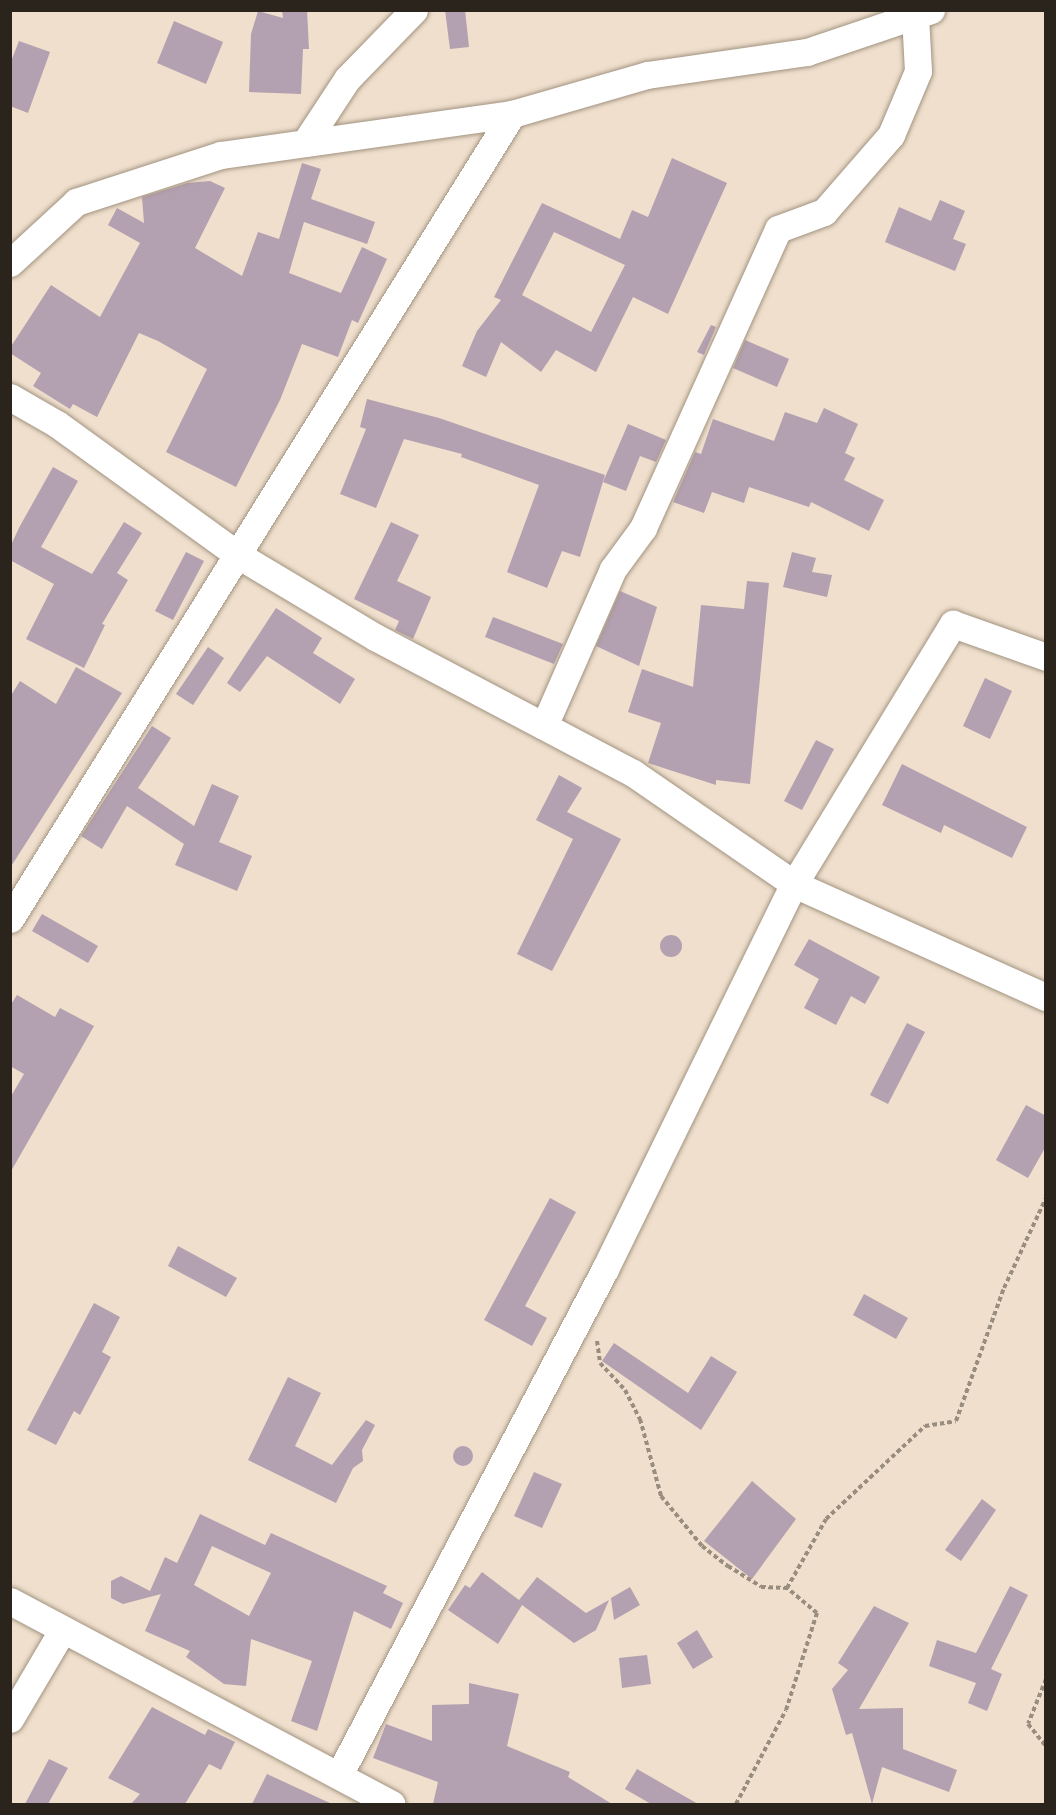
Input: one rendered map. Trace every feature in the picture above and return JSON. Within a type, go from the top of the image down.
[{"type":"street","points":[[305,143],[347,79],[414,10]]},
{"type":"street","points":[[10,263],[76,202],[221,155],[512,114],[647,75],[807,52],[923,13],[918,71],[891,135],[824,212],[778,228],[644,528],[613,569],[544,726]]},
{"type":"street","points":[[10,919],[512,114]]},
{"type":"street","points":[[10,397],[57,424],[237,555],[375,637],[633,773],[794,884],[1046,997]]},
{"type":"street","points":[[339,1775],[605,1269],[794,884],[953,624],[1046,657]]},
{"type":"street","points":[[10,1601],[391,1804]]},
{"type":"street","points":[[10,1719],[63,1629]]},
{"type":"path","points":[[787,1588],[826,1519],[925,1426],[956,1421],[1004,1288],[1046,1198]]},
{"type":"path","points":[[597,1332],[600,1363],[625,1390],[640,1419],[661,1496],[702,1546],[728,1566],[761,1587],[787,1588],[817,1614],[786,1710],[736,1804]]},
{"type":"path","points":[[1046,1679],[1028,1724],[1046,1746]]},
{"type":"building","points":[[282,10],[307,10],[309,49],[303,49],[301,94],[249,92],[251,34],[258,11],[283,18]]},
{"type":"building","points":[[445,10],[465,10],[469,47],[450,49]]},
{"type":"building","points":[[174,21],[223,42],[206,84],[157,63]]},
{"type":"building","points":[[19,41],[50,52],[28,113],[10,106],[10,64]]},
{"type":"building","points":[[672,158],[727,183],[668,314],[633,297],[596,372],[556,350],[541,372],[501,342],[486,377],[462,366],[477,331],[501,300],[494,297],[542,203],[620,239],[632,210],[648,217]],"holes":[[[554,232],[625,265],[591,332],[522,295]]]},
{"type":"building","points":[[302,163],[321,169],[311,199],[375,222],[367,244],[304,222],[289,273],[341,293],[362,247],[387,259],[358,323],[352,320],[338,357],[302,344],[280,400],[236,487],[166,452],[207,369],[158,341],[139,333],[97,417],[73,404],[70,409],[33,386],[41,373],[10,353],[10,348],[51,285],[100,317],[140,243],[108,225],[117,208],[144,223],[142,197],[187,183],[210,181],[225,188],[195,248],[242,276],[258,232],[279,239]]},
{"type":"building","points":[[940,200],[965,211],[953,239],[966,244],[955,271],[885,242],[899,207],[931,221]]},
{"type":"building","points":[[711,325],[716,327],[704,355],[697,352]]},
{"type":"building","points":[[745,340],[789,359],[777,387],[733,368]]},
{"type":"building","points":[[367,399],[439,418],[605,475],[580,557],[562,551],[547,588],[507,572],[539,485],[461,457],[462,454],[404,439],[376,508],[340,494],[366,429],[360,427]]},
{"type":"building","points":[[824,408],[858,424],[845,453],[855,458],[844,480],[884,500],[869,531],[811,502],[809,507],[749,487],[744,503],[712,492],[704,513],[673,502],[695,452],[701,454],[713,419],[774,441],[785,412],[817,423]]},
{"type":"building","points":[[628,424],[666,440],[656,462],[640,456],[626,491],[603,482]]},
{"type":"building","points":[[53,467],[78,481],[41,547],[92,574],[124,522],[142,533],[117,573],[128,580],[102,624],[105,625],[84,668],[26,639],[54,584],[10,560],[10,547]]},
{"type":"building","points":[[391,522],[419,535],[397,581],[431,597],[413,639],[395,630],[399,621],[354,599]]},
{"type":"building","points":[[186,552],[204,561],[173,620],[155,611]]},
{"type":"building","points":[[792,552],[816,558],[812,572],[832,575],[827,597],[783,587]]},
{"type":"building","points":[[747,581],[769,583],[750,784],[716,780],[716,785],[648,763],[661,723],[628,712],[642,669],[693,687],[701,605],[744,609]]},
{"type":"building","points":[[620,591],[657,607],[639,666],[596,646]]},
{"type":"building","points":[[276,608],[322,638],[313,653],[355,679],[340,704],[267,656],[240,692],[227,683]]},
{"type":"building","points":[[493,617],[563,644],[554,664],[485,637]]},
{"type":"building","points":[[208,647],[224,658],[193,705],[176,694]]},
{"type":"building","points":[[76,667],[122,693],[10,868],[10,697],[20,681],[56,704]]},
{"type":"building","points":[[985,678],[1012,691],[990,739],[963,726]]},
{"type":"building","points":[[152,726],[171,738],[138,788],[194,826],[212,784],[239,796],[219,842],[252,856],[237,891],[175,865],[184,844],[127,806],[102,849],[81,836]]},
{"type":"building","points":[[816,740],[834,749],[802,810],[784,801]]},
{"type":"building","points":[[902,764],[1027,827],[1012,858],[944,825],[941,833],[882,805]]},
{"type":"building","points":[[559,775],[582,788],[567,812],[621,839],[552,971],[517,954],[573,839],[536,820]]},
{"type":"building","points":[[42,914],[98,946],[88,963],[32,931]]},
{"type":"building","points":[[671,935],[679,938],[682,946],[679,954],[671,957],[663,954],[660,946],[663,938]]},
{"type":"building","points":[[809,939],[880,977],[865,1004],[851,996],[836,1025],[804,1008],[819,979],[794,965]]},
{"type":"building","points":[[17,995],[55,1017],[60,1008],[94,1026],[10,1173],[10,1098],[24,1074],[10,1066],[10,1006]]},
{"type":"building","points":[[907,1023],[925,1032],[888,1104],[870,1095]]},
{"type":"building","points":[[1026,1105],[1046,1116],[1046,1146],[1028,1178],[996,1160]]},
{"type":"building","points":[[550,1198],[576,1212],[525,1306],[547,1318],[532,1346],[484,1320]]},
{"type":"building","points":[[178,1246],[237,1278],[226,1297],[168,1266]]},
{"type":"building","points":[[864,1294],[908,1318],[896,1339],[853,1315]]},
{"type":"building","points":[[94,1303],[120,1317],[102,1352],[111,1357],[80,1415],[74,1411],[56,1445],[27,1430]]},
{"type":"building","points":[[614,1343],[688,1393],[711,1356],[737,1372],[701,1430],[602,1361]]},
{"type":"building","points":[[288,1377],[321,1393],[295,1446],[332,1465],[366,1420],[375,1425],[362,1450],[363,1461],[353,1468],[336,1503],[248,1460]]},
{"type":"building","points":[[463,1446],[470,1449],[473,1456],[470,1463],[463,1466],[456,1463],[453,1456],[456,1449]]},
{"type":"building","points":[[534,1472],[562,1484],[542,1528],[514,1516]]},
{"type":"building","points":[[752,1481],[796,1519],[752,1579],[704,1541]]},
{"type":"building","points":[[982,1499],[996,1510],[961,1561],[945,1550]]},
{"type":"building","points":[[200,1514],[265,1545],[271,1533],[387,1586],[383,1593],[403,1603],[391,1629],[354,1611],[317,1731],[291,1721],[312,1661],[251,1639],[246,1686],[224,1684],[186,1657],[190,1651],[145,1631],[161,1594],[123,1604],[111,1598],[111,1581],[121,1576],[150,1591],[165,1557],[177,1563]],"holes":[[[212,1546],[271,1573],[249,1616],[194,1585]]]},
{"type":"building","points":[[482,1572],[519,1600],[537,1577],[586,1613],[609,1600],[596,1630],[574,1643],[522,1605],[498,1644],[448,1610],[465,1585],[470,1588]]},
{"type":"building","points":[[1010,1586],[1028,1595],[991,1669],[1002,1674],[987,1711],[968,1703],[976,1683],[929,1666],[937,1640],[976,1653]]},
{"type":"building","points":[[630,1587],[640,1605],[614,1620],[611,1598]]},
{"type":"building","points":[[874,1606],[909,1623],[859,1709],[903,1708],[903,1749],[957,1770],[949,1792],[882,1767],[872,1804],[852,1733],[846,1735],[832,1689],[848,1670],[838,1663]]},
{"type":"building","points":[[697,1630],[713,1657],[693,1669],[677,1643]]},
{"type":"building","points":[[647,1655],[651,1684],[622,1688],[619,1658]]},
{"type":"building","points":[[469,1683],[519,1694],[507,1746],[570,1772],[568,1777],[612,1804],[433,1804],[438,1782],[373,1758],[386,1724],[432,1741],[432,1705],[469,1704]]},
{"type":"building","points":[[152,1707],[205,1735],[208,1729],[235,1742],[221,1770],[209,1764],[185,1804],[131,1804],[140,1794],[108,1778]]},
{"type":"building","points":[[49,1759],[68,1768],[48,1804],[25,1804]]},
{"type":"building","points":[[637,1769],[698,1804],[651,1804],[625,1789]]},
{"type":"building","points":[[267,1774],[332,1804],[252,1804]]}]
